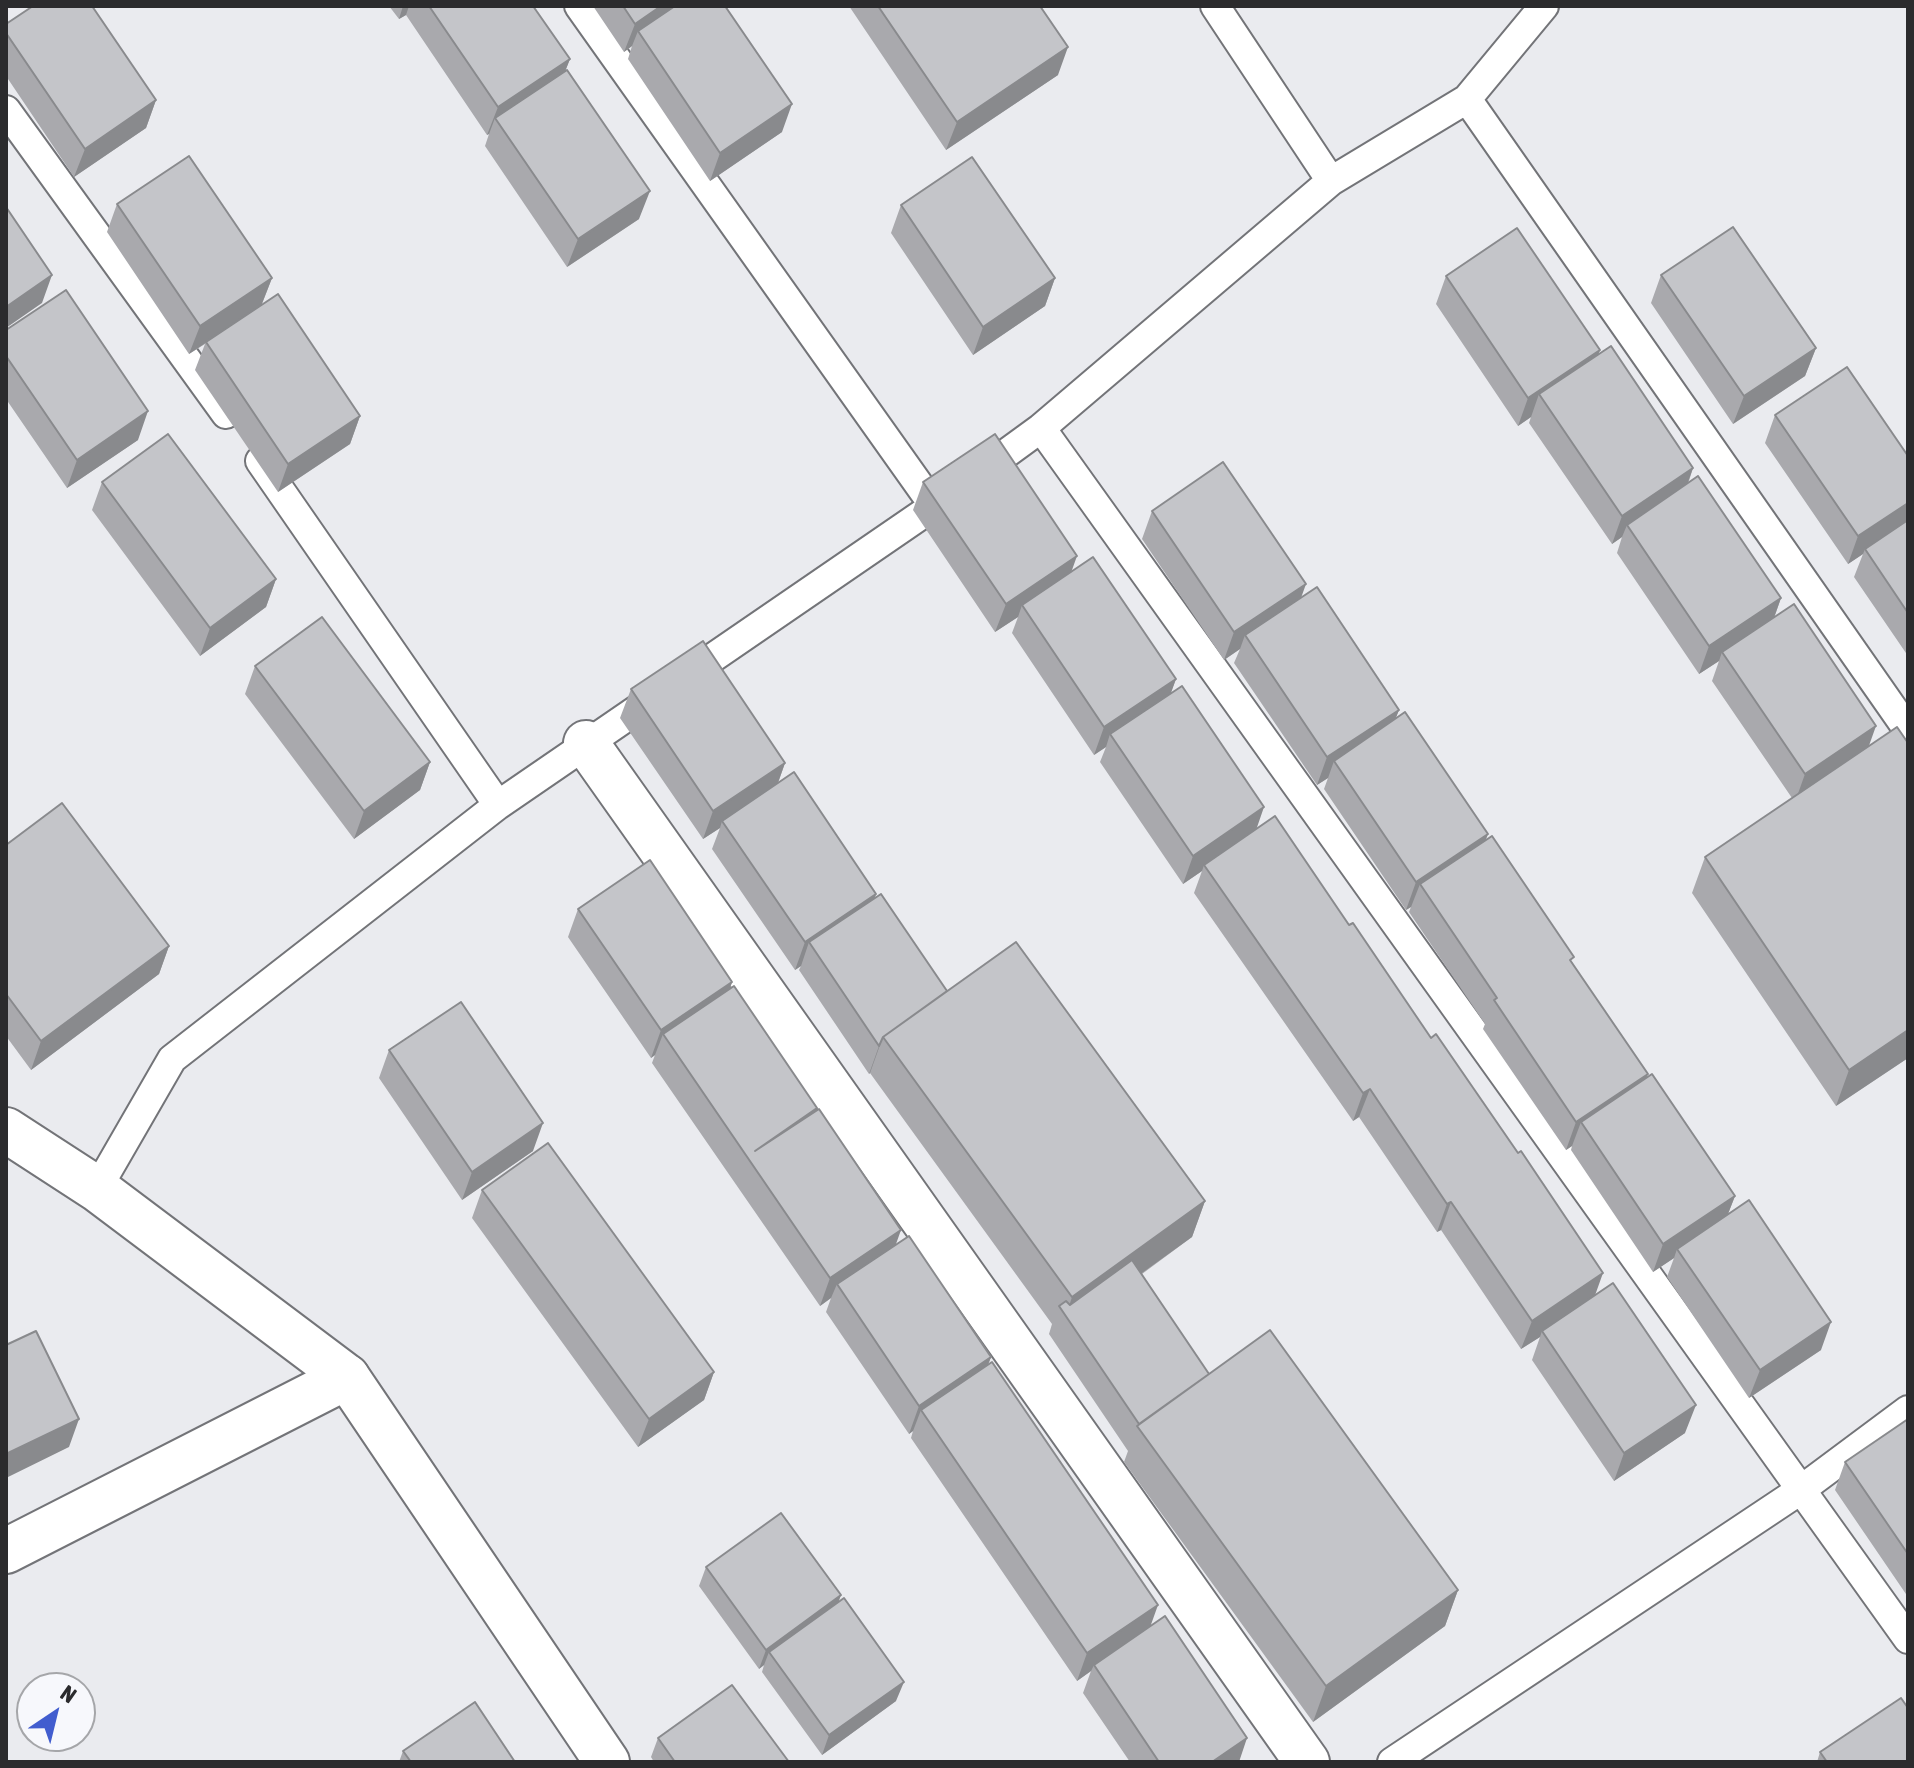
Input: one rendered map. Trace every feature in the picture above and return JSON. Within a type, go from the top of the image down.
[{"type":"street","points":[[586,743],[1307,1762]]},
{"type":"street","points":[[6,1130],[97,1189],[347,1377],[607,1762]]},
{"type":"street","points":[[6,1551],[347,1377]]},
{"type":"lane","points":[[579,6],[934,506]]},
{"type":"lane","points":[[1215,6],[1331,181]]},
{"type":"lane","points":[[97,1189],[172,1059],[498,805],[934,506],[1041,428],[1331,181],[1467,99],[1544,6]]},
{"type":"lane","points":[[1467,99],[1908,730]]},
{"type":"lane","points":[[6,110],[243,437],[498,805]]},
{"type":"lane","points":[[1041,428],[1908,1639]]},
{"type":"lane","points":[[1392,1762],[1802,1489],[1908,1410]]},
{"type":"building","points":[[33,6],[92,6],[156,100],[85,149],[6,33],[6,24]]},
{"type":"building","points":[[429,6],[533,6],[570,59],[498,107]]},
{"type":"building","points":[[623,6],[661,6],[635,24]]},
{"type":"building","points":[[675,6],[725,6],[792,104],[720,153],[638,31]]},
{"type":"building","points":[[878,6],[1040,6],[1068,47],[957,122]]},
{"type":"building","points":[[567,70],[650,191],[578,239],[495,118]]},
{"type":"building","points":[[189,156],[272,278],[200,326],[117,204]]},
{"type":"building","points":[[972,157],[1055,278],[983,327],[901,205]]},
{"type":"building","points":[[6,207],[52,275],[6,307]]},
{"type":"building","points":[[1733,227],[1816,348],[1744,396],[1661,275]]},
{"type":"building","points":[[1517,228],[1600,350],[1528,398],[1446,276]]},
{"type":"building","points":[[66,290],[148,411],[77,460],[6,356],[6,330]]},
{"type":"building","points":[[278,294],[360,416],[288,464],[206,342]]},
{"type":"building","points":[[1611,346],[1693,468],[1622,516],[1539,394]]},
{"type":"building","points":[[1847,367],[1908,456],[1908,503],[1858,536],[1775,415]]},
{"type":"building","points":[[168,434],[276,579],[210,628],[102,482]]},
{"type":"building","points":[[995,434],[1077,556],[1006,604],[923,482]]},
{"type":"building","points":[[1223,462],[1306,584],[1234,632],[1152,511]]},
{"type":"building","points":[[1698,476],[1781,598],[1709,646],[1627,525]]},
{"type":"building","points":[[1908,520],[1908,613],[1865,549]]},
{"type":"building","points":[[1093,557],[1176,679],[1104,727],[1022,605]]},
{"type":"building","points":[[1317,587],[1399,710],[1327,757],[1245,635]]},
{"type":"building","points":[[1794,604],[1876,726],[1805,774],[1722,652]]},
{"type":"building","points":[[322,617],[430,762],[364,811],[255,666]]},
{"type":"building","points":[[703,641],[785,763],[713,811],[631,689]]},
{"type":"building","points":[[1182,686],[1264,807],[1193,856],[1110,734]]},
{"type":"building","points":[[1405,712],[1488,834],[1416,882],[1334,761]]},
{"type":"building","points":[[1897,727],[1908,743],[1908,1030],[1849,1070],[1705,857]]},
{"type":"building","points":[[794,772],[876,894],[805,942],[722,821]]},
{"type":"building","points":[[62,803],[169,946],[41,1041],[6,994],[6,845]]},
{"type":"building","points":[[1275,816],[1431,1038],[1436,1034],[1518,1153],[1521,1151],[1603,1273],[1532,1321],[1451,1202],[1447,1204],[1370,1089],[1363,1093],[1204,865]]},
{"type":"building","points":[[1492,836],[1574,957],[1570,960],[1648,1074],[1576,1122],[1420,884]]},
{"type":"building","points":[[650,860],[732,982],[661,1030],[578,909]]},
{"type":"building","points":[[881,894],[947,991],[883,1037],[879,1046],[809,942]]},
{"type":"building","points":[[1016,942],[1205,1201],[1072,1297],[883,1037]]},
{"type":"building","points":[[734,986],[817,1108],[755,1151],[819,1109],[901,1230],[830,1278],[663,1034]]},
{"type":"building","points":[[461,1002],[543,1123],[472,1172],[389,1050]]},
{"type":"building","points":[[1652,1074],[1735,1196],[1663,1244],[1581,1122]]},
{"type":"building","points":[[548,1143],[714,1372],[649,1419],[482,1190]]},
{"type":"building","points":[[1749,1200],[1831,1322],[1760,1370],[1677,1249]]},
{"type":"building","points":[[909,1236],[991,1357],[919,1406],[837,1284]]},
{"type":"building","points":[[1132,1260],[1209,1374],[1139,1424],[1059,1306],[1066,1301],[1070,1305]]},
{"type":"building","points":[[1613,1283],[1696,1405],[1624,1453],[1542,1331]]},
{"type":"building","points":[[1270,1330],[1458,1590],[1326,1686],[1137,1426]]},
{"type":"building","points":[[36,1331],[79,1419],[6,1454],[6,1345]]},
{"type":"building","points":[[992,1362],[1158,1605],[1087,1653],[921,1410]]},
{"type":"building","points":[[1908,1419],[1908,1554],[1845,1462]]},
{"type":"building","points":[[781,1513],[841,1595],[766,1650],[706,1567]]},
{"type":"building","points":[[844,1598],[904,1682],[829,1735],[769,1652]]},
{"type":"building","points":[[1165,1616],[1247,1738],[1212,1762],[1159,1762],[1094,1665]]},
{"type":"building","points":[[732,1685],[789,1762],[675,1762],[658,1738]]},
{"type":"building","points":[[1901,1698],[1908,1708],[1908,1762],[1827,1762],[1820,1752]]},
{"type":"building","points":[[475,1702],[515,1762],[411,1762],[403,1751]]}]
